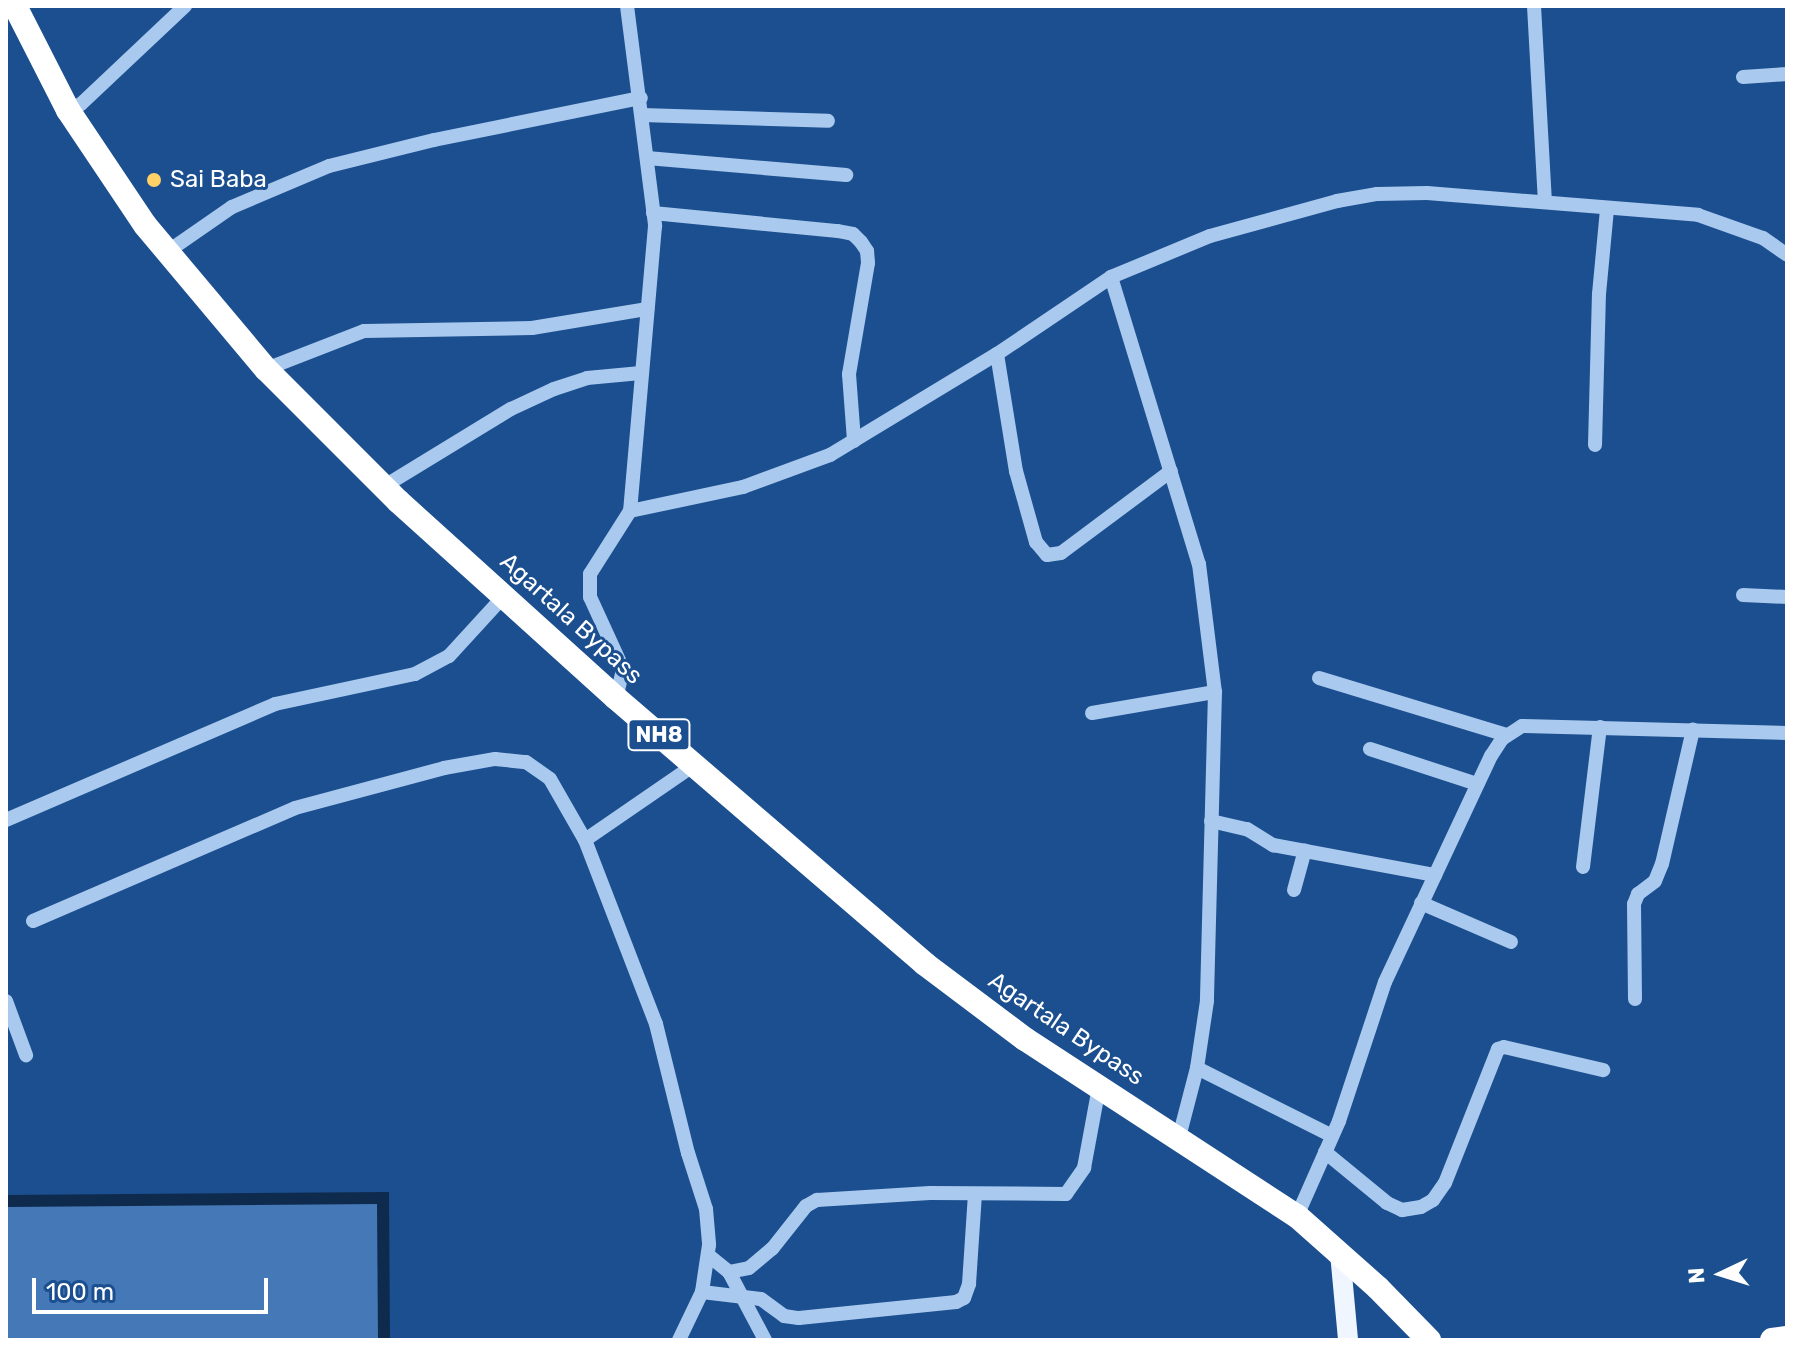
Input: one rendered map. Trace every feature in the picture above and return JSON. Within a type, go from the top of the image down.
[{"type":"highway","name":"Agartala Bypass","points":[[15,6],[68,110],[104,169],[167,252],[266,369],[383,487],[616,698],[925,964],[1025,1039],[1297,1216],[1340,1253],[1429,1340]]},
{"type":"highway","points":[[1772,1340],[1787,1338]]},
{"type":"main road","points":[[1340,1253],[1348,1340]]},
{"type":"street","points":[[68,110],[81,104],[185,6]]},
{"type":"street","points":[[616,698],[623,669],[590,597],[590,574],[630,511],[653,213],[641,98],[627,6]]},
{"type":"street","points":[[1534,6],[1545,202]]},
{"type":"street","points":[[1743,77],[1787,74]]},
{"type":"street","points":[[167,252],[232,207],[329,166],[434,140],[641,98]]},
{"type":"street","points":[[642,115],[828,121]]},
{"type":"street","points":[[647,158],[846,175]]},
{"type":"street","points":[[630,511],[743,487],[830,455],[997,354],[1111,277],[1210,236],[1288,212],[1350,199],[1427,193],[1698,215],[1763,238],[1787,255]]},
{"type":"street","points":[[1595,445],[1599,294],[1607,209]]},
{"type":"street","points":[[653,213],[838,231],[853,234],[861,242],[867,251],[868,263],[849,374],[854,441]]},
{"type":"street","points":[[1111,277],[1199,564],[1215,692],[1207,1001],[1197,1068],[1179,1137]]},
{"type":"street","points":[[266,369],[364,331],[532,328],[647,309]]},
{"type":"street","points":[[997,354],[1016,471],[1042,551],[1061,553],[1171,471]]},
{"type":"street","points":[[383,487],[511,409],[554,389],[587,378],[641,373]]},
{"type":"street","points":[[1743,595],[1787,597]]},
{"type":"street","points":[[6,820],[275,704],[415,674],[449,656],[504,596]]},
{"type":"street","points":[[1319,678],[1507,735]]},
{"type":"street","points":[[1092,713],[1215,692]]},
{"type":"street","points":[[1297,1216],[1332,1136],[1385,982],[1477,784],[1491,756],[1507,735],[1522,726],[1787,733]]},
{"type":"street","points":[[1583,867],[1600,727]]},
{"type":"street","points":[[1635,999],[1634,904],[1638,894],[1655,881],[1662,864],[1693,730]]},
{"type":"street","points":[[1370,749],[1477,784]]},
{"type":"street","points":[[33,921],[295,808],[444,768],[495,759],[526,762],[550,779],[585,840],[656,1024],[706,1209],[708,1255],[702,1292],[679,1340]]},
{"type":"street","points":[[585,840],[694,765]]},
{"type":"street","points":[[1211,821],[1247,829],[1264,843],[1435,875]]},
{"type":"street","points":[[1294,890],[1305,850]]},
{"type":"street","points":[[1421,903],[1511,942]]},
{"type":"street","points":[[6,1001],[26,1055]]},
{"type":"street","points":[[1325,1152],[1387,1203],[1402,1210],[1421,1207],[1433,1200],[1445,1183],[1498,1049],[1504,1047],[1603,1070]]},
{"type":"street","points":[[1197,1068],[1332,1136]]},
{"type":"street","points":[[729,1272],[749,1268],[772,1249],[806,1206],[817,1200],[1066,1194],[1084,1168],[1099,1087]]},
{"type":"street","points":[[702,1292],[742,1294],[761,1299],[784,1316],[799,1318],[956,1302],[964,1298],[969,1284],[975,1194]]},
{"type":"street","points":[[708,1255],[729,1272],[765,1340]]},
{"type":"building","points":[[377,1204],[378,1340],[6,1340],[6,1207]]},
{"type":"place","name":"Sai Baba","points":[[154,180]]}]
